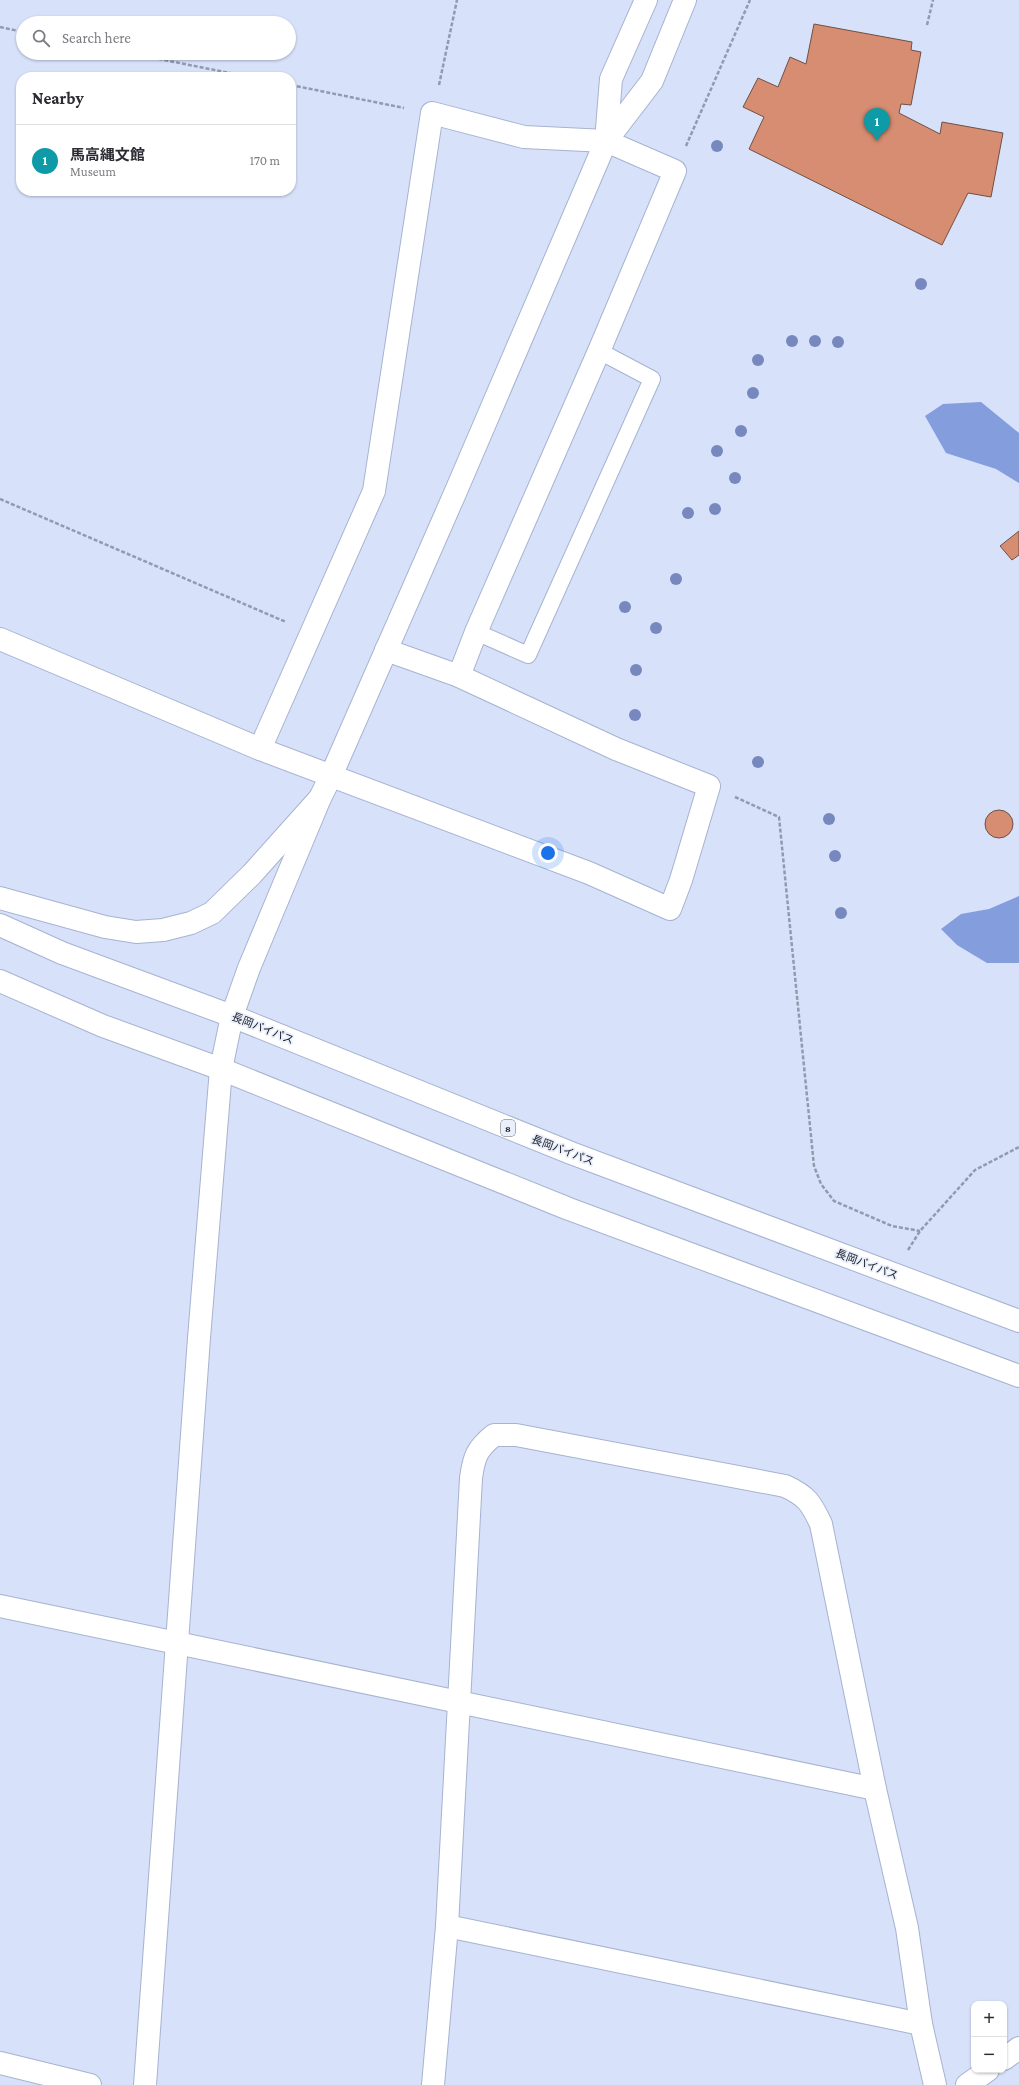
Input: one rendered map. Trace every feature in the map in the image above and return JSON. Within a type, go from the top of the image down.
[{"type":"main road","points":[[606,142],[611,79],[646,0]]},
{"type":"main road","points":[[145,2085],[197,1362],[221,1069],[232,1016],[249,968],[320,798],[332,776],[606,142],[652,80],[685,0]]},
{"type":"main road","points":[[260,749],[374,490],[432,113],[524,137],[606,142],[675,172],[599,351],[476,632],[459,676]]},
{"type":"main road","points":[[0,639],[260,749],[589,873],[670,909],[681,880],[709,786],[616,749],[459,676],[386,650]]},
{"type":"main road","points":[[0,898],[105,927],[136,932],[163,930],[192,923],[212,913],[252,874],[320,798]]},
{"type":"main road","name":"長岡バイパス","points":[[0,925],[62,953],[232,1016],[571,1153],[1019,1321]]},
{"type":"main road","points":[[0,982],[104,1026],[221,1069],[569,1209],[1019,1376]]},
{"type":"main road","points":[[433,2085],[447,1926],[471,1478],[474,1457],[484,1443],[494,1435],[516,1435],[785,1486],[801,1493],[811,1503],[821,1524],[875,1789],[907,1928],[921,2024],[935,2085]]},
{"type":"main road","points":[[0,1606],[875,1789]]},
{"type":"main road","points":[[447,1926],[921,2024]]},
{"type":"main road","points":[[1007,2057],[1019,2048]]},
{"type":"main road","points":[[0,2063],[90,2085]]},
{"type":"main road","points":[[967,2085],[984,2073]]},
{"type":"lane","points":[[476,632],[528,655],[652,379],[599,351]]},
{"type":"path","points":[[296,86],[432,113],[457,0]]},
{"type":"path","points":[[675,172],[750,0]]},
{"type":"path","points":[[927,25],[933,0]]},
{"type":"path","points":[[0,27],[16,30]]},
{"type":"path","points":[[164,60],[225,72]]},
{"type":"path","points":[[0,499],[311,632]]},
{"type":"path","points":[[709,786],[779,817],[814,1166],[820,1184],[834,1201],[892,1226],[920,1231],[975,1170],[1019,1147]]},
{"type":"shaded area","points":[[981,402],[1019,433],[1019,483],[996,469],[946,453],[925,416],[943,404]]},
{"type":"shaded area","points":[[1019,896],[1019,963],[987,963],[957,945],[941,929],[961,914],[989,909]]},
{"type":"building","points":[[814,24],[912,42],[911,50],[921,52],[911,105],[901,104],[899,113],[940,134],[942,122],[1003,133],[991,197],[968,193],[942,245],[749,149],[764,117],[743,107],[758,78],[778,87],[790,57],[806,64]]},
{"type":"building","points":[[1019,531],[1019,555],[1012,560],[1000,546]]},
{"type":"building","points":[[999,810],[1009,814],[1013,824],[1009,834],[999,838],[989,834],[985,824],[989,814]]},
{"type":"place","name":"馬高縄文館","points":[[877,141]]}]
